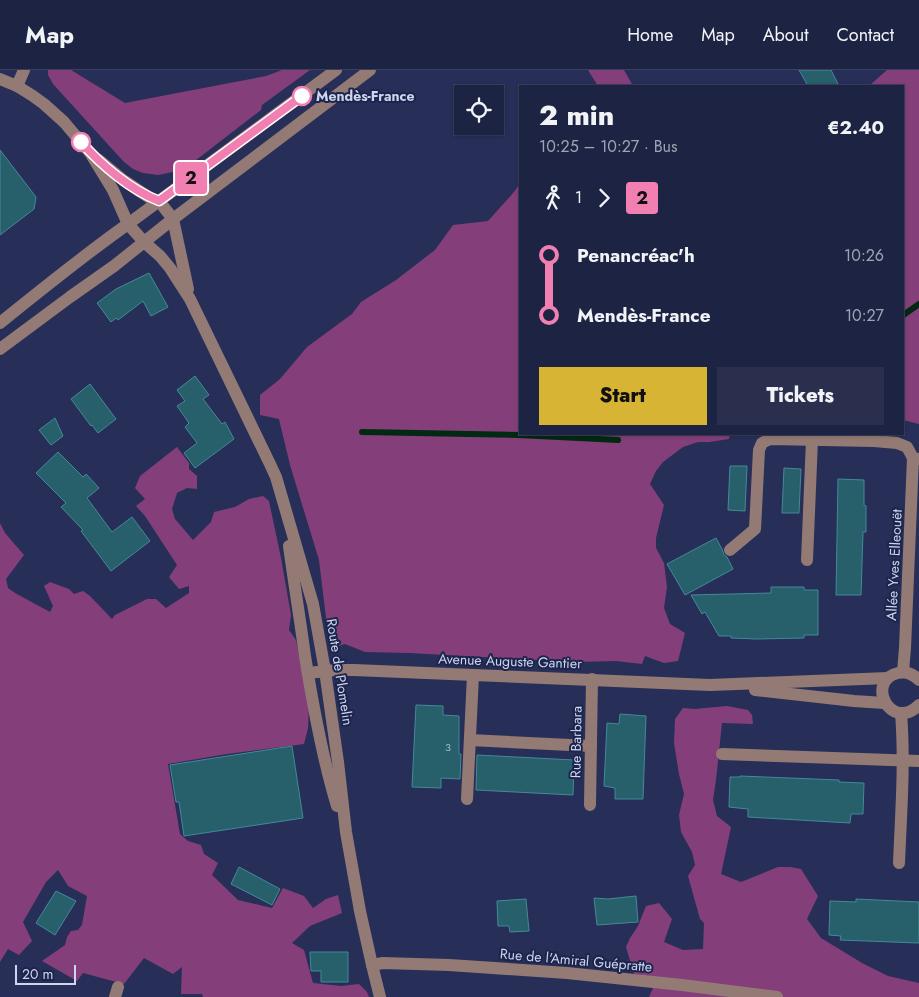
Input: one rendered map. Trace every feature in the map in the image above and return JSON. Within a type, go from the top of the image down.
[{"type":"street","points":[[17,86],[24,70]]},
{"type":"street","points":[[0,323],[67,268],[336,70]]},
{"type":"street","points":[[0,350],[114,266],[370,70]]},
{"type":"street","points":[[0,78],[33,96],[54,112],[92,154],[123,180],[150,198],[159,201]]},
{"type":"street","name":"Route de Plomelin","points":[[92,154],[113,190],[128,224],[170,268],[190,299],[276,477],[313,604],[325,671],[346,832],[380,997]]},
{"type":"street","name":"Route de Plomelin","points":[[159,201],[173,219],[190,299]]},
{"type":"street","name":"Allée Yves Elleouët","points":[[730,550],[755,529],[759,450],[762,443],[770,439],[874,441],[897,443],[907,447],[916,459],[903,672]]},
{"type":"street","points":[[807,560],[812,440]]},
{"type":"street","name":"Route de Plomelin","points":[[288,520],[295,590],[308,672],[332,790],[346,832]]},
{"type":"street","name":"Avenue Auguste Gantier","points":[[308,672],[354,670],[710,685],[884,703]]},
{"type":"street","points":[[903,672],[919,680]]},
{"type":"street","name":"Avenue Auguste Gantier","points":[[710,685],[888,678],[903,672]]},
{"type":"street","points":[[467,798],[473,675]]},
{"type":"street","points":[[888,678],[884,684],[882,696],[884,703],[890,710],[901,713],[911,712],[918,708]]},
{"type":"street","name":"Rue Barbara","points":[[590,805],[592,679]]},
{"type":"street","points":[[899,863],[903,760],[901,713]]},
{"type":"street","points":[[470,740],[591,746]]},
{"type":"street","points":[[722,754],[919,760]]},
{"type":"street","name":"Rue de l'Amiral Guépratte","points":[[372,965],[382,963],[449,965],[558,972],[777,997]]},
{"type":"shaded area","points":[[48,70],[71,70],[125,103],[266,76],[282,70],[310,70],[262,105],[261,110],[191,164],[178,171],[158,175],[143,173],[133,169],[124,162],[53,84],[48,75]]},
{"type":"shaded area","points":[[588,70],[624,70],[632,85],[597,85]]},
{"type":"shaded area","points":[[887,70],[919,70],[919,424],[904,420],[904,85],[870,85]]},
{"type":"shaded area","points":[[519,184],[519,435],[730,435],[729,439],[698,442],[683,447],[663,462],[650,484],[664,505],[656,538],[656,548],[664,563],[667,587],[664,608],[670,624],[685,633],[678,661],[664,663],[645,656],[642,664],[616,661],[574,662],[365,652],[345,644],[339,646],[331,641],[327,626],[319,560],[290,465],[279,419],[260,415],[260,395],[280,379],[307,347],[352,314],[361,302],[396,280],[435,250],[453,225],[488,221]]},
{"type":"shaded area","points":[[177,447],[189,463],[189,469],[197,476],[197,489],[187,488],[177,493],[172,509],[175,519],[193,540],[211,522],[214,512],[235,507],[249,499],[263,496],[269,501],[291,615],[289,630],[296,640],[309,701],[308,728],[304,744],[168,764],[180,834],[188,841],[201,845],[204,854],[218,863],[212,875],[238,900],[272,908],[283,888],[304,896],[313,908],[326,899],[338,895],[342,913],[310,926],[292,943],[304,950],[313,983],[341,986],[359,984],[369,997],[203,997],[202,994],[181,994],[182,967],[173,974],[144,958],[124,984],[83,973],[77,981],[42,961],[65,945],[71,931],[78,930],[82,925],[87,896],[68,886],[58,870],[46,882],[23,922],[32,941],[19,955],[8,949],[0,962],[0,523],[5,533],[24,555],[6,579],[8,588],[50,612],[53,606],[44,586],[50,582],[69,589],[74,594],[83,591],[112,619],[115,615],[147,599],[156,599],[166,608],[189,593],[189,586],[179,589],[169,577],[177,565],[145,516],[136,506],[145,499],[135,488],[140,476]]},
{"type":"shaded area","points":[[727,706],[748,710],[752,715],[753,724],[722,723],[713,800],[717,816],[731,827],[721,874],[741,882],[778,867],[801,869],[818,896],[807,919],[821,938],[862,963],[888,976],[919,983],[919,997],[649,997],[658,977],[634,974],[626,947],[638,926],[646,906],[659,903],[672,919],[664,942],[683,950],[703,949],[704,923],[700,919],[688,876],[695,865],[692,852],[681,832],[679,815],[684,794],[674,743],[675,719],[683,708],[695,709]]},
{"type":"building","points":[[799,70],[831,70],[838,85],[807,85]]},
{"type":"building","points":[[0,150],[36,197],[34,209],[0,235]]},
{"type":"building","points":[[149,273],[168,307],[151,316],[143,301],[118,320],[116,318],[111,322],[97,303],[116,289]]},
{"type":"building","points":[[195,376],[209,395],[203,399],[222,424],[225,422],[234,439],[195,468],[184,453],[197,443],[185,427],[189,423],[177,406],[185,401],[177,390]]},
{"type":"building","points":[[90,384],[116,419],[98,433],[71,399]]},
{"type":"building","points":[[55,418],[63,436],[51,445],[39,430]]},
{"type":"building","points":[[58,452],[83,477],[86,474],[99,488],[87,498],[112,532],[132,517],[150,541],[111,571],[81,531],[83,530],[61,507],[66,503],[36,473]]},
{"type":"building","points":[[730,466],[747,466],[745,511],[728,510]]},
{"type":"building","points":[[784,468],[801,469],[799,513],[782,513]]},
{"type":"building","points":[[838,479],[864,480],[866,532],[863,532],[861,595],[836,595]]},
{"type":"building","points":[[716,538],[733,569],[685,595],[667,564]]},
{"type":"building","points":[[771,587],[804,587],[804,590],[818,590],[818,635],[804,635],[804,638],[757,639],[719,636],[705,612],[702,614],[691,595],[771,593]]},
{"type":"building","points":[[416,705],[443,706],[443,715],[459,716],[460,779],[441,778],[441,788],[412,787]]},
{"type":"building","points":[[620,714],[646,716],[643,799],[615,799],[615,788],[604,786],[607,723],[619,724]]},
{"type":"building","points":[[292,746],[303,818],[184,836],[179,802],[176,802],[170,765]]},
{"type":"building","points":[[477,755],[574,760],[573,795],[476,790]]},
{"type":"building","points":[[730,777],[839,780],[839,782],[864,783],[863,814],[851,814],[850,823],[748,817],[748,809],[729,807]]},
{"type":"building","points":[[239,867],[280,889],[272,905],[231,884]]},
{"type":"building","points":[[56,891],[76,901],[55,935],[36,923]]},
{"type":"building","points":[[636,896],[638,922],[597,925],[594,898],[608,899]]},
{"type":"building","points":[[526,899],[529,931],[510,932],[509,926],[498,926],[497,901]]},
{"type":"building","points":[[856,899],[919,902],[919,943],[840,940],[841,936],[829,935],[830,901],[856,902]]},
{"type":"building","points":[[310,952],[348,952],[348,982],[321,982],[321,971],[311,971]]},
{"type":"waterway","points":[[904,315],[919,304]]},
{"type":"waterway","points":[[362,432],[519,435],[618,440]]},
{"type":"bus line","name":"2","points":[[81,142],[92,154],[123,180],[150,198],[159,201],[302,96]]},
{"type":"place","name":"Mendès-France","points":[[302,96]]}]
